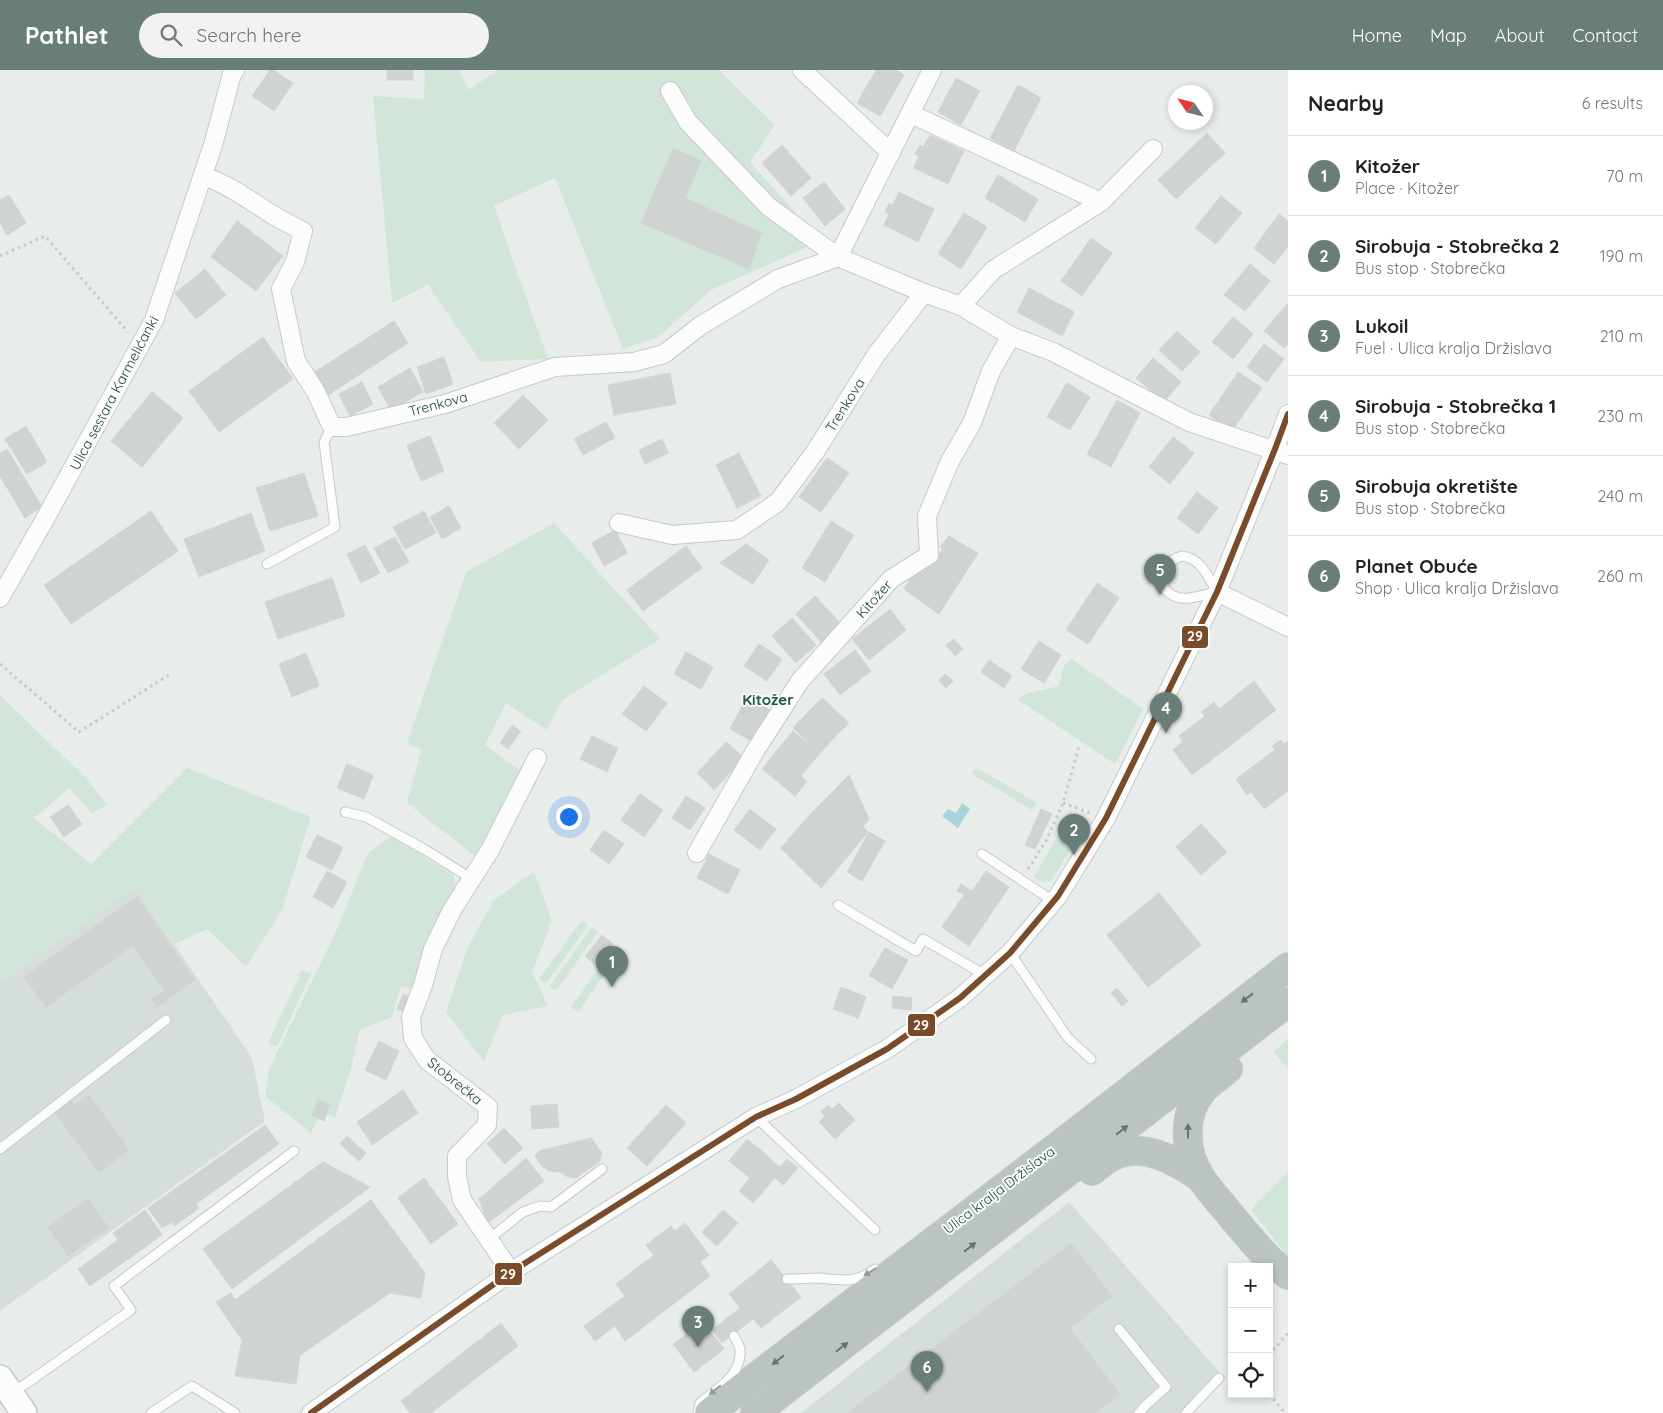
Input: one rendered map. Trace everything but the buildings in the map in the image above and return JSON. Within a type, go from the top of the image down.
[{"type":"highway","name":"Ulica kralja Držislava","points":[[709,1413],[922,1245],[1075,1133],[1288,967]]},
{"type":"highway","name":"Ulica kralja Držislava","points":[[755,1413],[1287,1002]]},
{"type":"highway","points":[[1287,1002],[1267,1037],[1203,1090],[1195,1102],[1189,1117],[1187,1132],[1190,1153],[1200,1177],[1257,1246],[1288,1275]]},
{"type":"highway","points":[[1056,1181],[1075,1180],[1112,1157],[1131,1150],[1150,1152],[1169,1159],[1200,1177]]},
{"type":"street","name":"Ulica sestara Karmelićanki","points":[[0,598],[154,320],[214,145],[232,74],[235,70]]},
{"type":"street","points":[[802,70],[890,153]]},
{"type":"street","points":[[838,257],[932,70]]},
{"type":"street","points":[[670,91],[688,122],[769,207],[838,257],[924,293],[961,306],[1011,336],[1053,352],[1189,422],[1282,452]]},
{"type":"street","points":[[911,114],[1101,202]]},
{"type":"street","points":[[961,306],[993,270],[1101,202],[1153,149]]},
{"type":"street","points":[[203,176],[242,194],[262,209],[303,231],[295,262],[282,289],[296,361],[316,392],[332,427]]},
{"type":"street","name":"Trenkova","points":[[332,427],[346,427],[445,404],[555,367],[634,362],[664,354],[700,326],[778,278],[838,257]]},
{"type":"street","name":"Trenkova","points":[[619,523],[672,535],[737,530],[778,502],[815,452],[876,355],[924,293]]},
{"type":"street","name":"Kitožer","points":[[697,853],[755,751],[800,681],[891,579],[929,555],[926,516],[950,461],[972,422],[991,371],[1011,336]]},
{"type":"street","points":[[311,1413],[511,1272],[756,1118],[796,1099],[887,1049],[960,998],[1010,954],[1053,901],[1106,818],[1217,592],[1282,452],[1288,414]]},
{"type":"street","points":[[1217,592],[1288,627]]},
{"type":"street","name":"Stobrečka","points":[[511,1272],[462,1200],[457,1176],[457,1156],[487,1125],[488,1107],[427,1060],[413,1038],[411,1017],[423,985],[433,949],[452,910],[490,850],[538,758]]},
{"type":"lane","points":[[267,564],[335,527],[324,442],[332,427]]},
{"type":"lane","points":[[1188,557],[1199,564],[1217,592],[1181,598],[1174,596],[1164,586],[1162,572],[1169,561],[1175,558],[1188,557]]},
{"type":"lane","points":[[345,812],[366,817],[424,849],[472,879]]},
{"type":"lane","points":[[982,854],[1053,901]]},
{"type":"lane","points":[[838,904],[916,951],[923,940],[985,975]]},
{"type":"lane","points":[[1010,954],[1068,1038],[1091,1059]]},
{"type":"lane","points":[[0,1149],[166,1020]]},
{"type":"lane","points":[[756,1118],[875,1230]]},
{"type":"lane","points":[[11,1394],[131,1310],[114,1286],[294,1151]]},
{"type":"lane","points":[[489,1239],[523,1212],[540,1206],[551,1207],[602,1169]]},
{"type":"lane","points":[[787,1279],[818,1278],[845,1281],[866,1276],[880,1266]]},
{"type":"lane","points":[[1119,1329],[1166,1387],[1139,1413]]},
{"type":"lane","points":[[698,1413],[700,1403],[731,1377],[738,1365],[740,1350],[734,1336]]},
{"type":"lane","points":[[1186,1413],[1219,1378]]},
{"type":"lane","points":[[151,1413],[192,1386],[235,1413]]},
{"type":"path","points":[[0,256],[46,236],[140,345]]},
{"type":"path","points":[[0,664],[78,732],[169,675]]},
{"type":"path","points":[[1022,880],[1046,840],[1063,803],[1079,746]]},
{"type":"path","points":[[1063,803],[1106,818]]},
{"type":"path","points":[[1271,1353],[1288,1333]]},
{"type":"path","points":[[1272,1398],[1285,1413]]},
{"type":"shaded area","points":[[135,887],[252,1058],[265,1121],[0,1311],[0,983]]},
{"type":"shaded area","points":[[1069,1202],[1226,1379],[1191,1413],[801,1413]]},
{"type":"green space","points":[[425,70],[459,70],[469,90],[497,70],[719,70],[775,125],[750,162],[821,241],[711,290],[658,337],[623,349],[555,178],[494,206],[548,359],[481,362],[428,285],[392,303],[373,96],[424,99]]},
{"type":"green space","points":[[554,523],[660,639],[562,700],[547,730],[506,703],[485,745],[521,771],[475,856],[407,803],[421,750],[407,743],[466,572]]},
{"type":"green space","points":[[1072,659],[1143,709],[1115,764],[1017,699],[1031,692],[1058,686],[1063,668]]},
{"type":"green space","points":[[0,695],[85,777],[107,805],[92,813],[69,788],[34,818],[91,864],[187,768],[311,817],[282,910],[246,967],[207,929],[175,944],[135,887],[0,983]]},
{"type":"green space","points":[[976,767],[1037,803],[1032,810],[972,774]]},
{"type":"green space","points":[[1069,810],[1080,815],[1086,821],[1085,826],[1051,881],[1043,882],[1033,878],[1058,836]]},
{"type":"green space","points":[[392,836],[454,876],[456,891],[416,990],[401,986],[392,1017],[360,1030],[351,1068],[335,1118],[321,1112],[311,1133],[265,1096],[269,1069],[335,934],[368,853]]},
{"type":"green space","points":[[534,871],[552,921],[532,972],[548,1006],[503,1015],[484,1061],[446,1012],[468,947],[493,901]]},
{"type":"green space","points":[[582,920],[588,925],[546,984],[539,979]]},
{"type":"green space","points":[[592,927],[598,932],[556,991],[549,987]]},
{"type":"green space","points":[[614,947],[620,952],[578,1012],[571,1007]]},
{"type":"green space","points":[[302,970],[311,974],[277,1047],[268,1043]]},
{"type":"green space","points":[[1288,1039],[1288,1068],[1273,1052]]},
{"type":"green space","points":[[1288,1172],[1288,1256],[1251,1210]]},
{"type":"water","points":[[962,803],[970,809],[958,828],[942,816],[948,809],[956,813]]},
{"type":"transit line","name":"29","points":[[311,1413],[511,1272],[756,1117],[796,1099],[887,1049],[960,998],[1010,953],[1058,896],[1106,818],[1217,592],[1288,414]]},
{"type":"place","name":"Sirobuja okretište","points":[[1160,595]]},
{"type":"place","name":"Sirobuja - Stobrečka 1","points":[[1166,733]]},
{"type":"place","name":"Sirobuja - Stobrečka 2","points":[[1074,855]]},
{"type":"place","name":"Kitožer","points":[[612,987]]},
{"type":"place","name":"Lukoil","points":[[698,1347]]},
{"type":"place","name":"Planet Obuće","points":[[927,1392]]},
{"type":"district","name":"Kitožer","points":[[768,700]]}]
